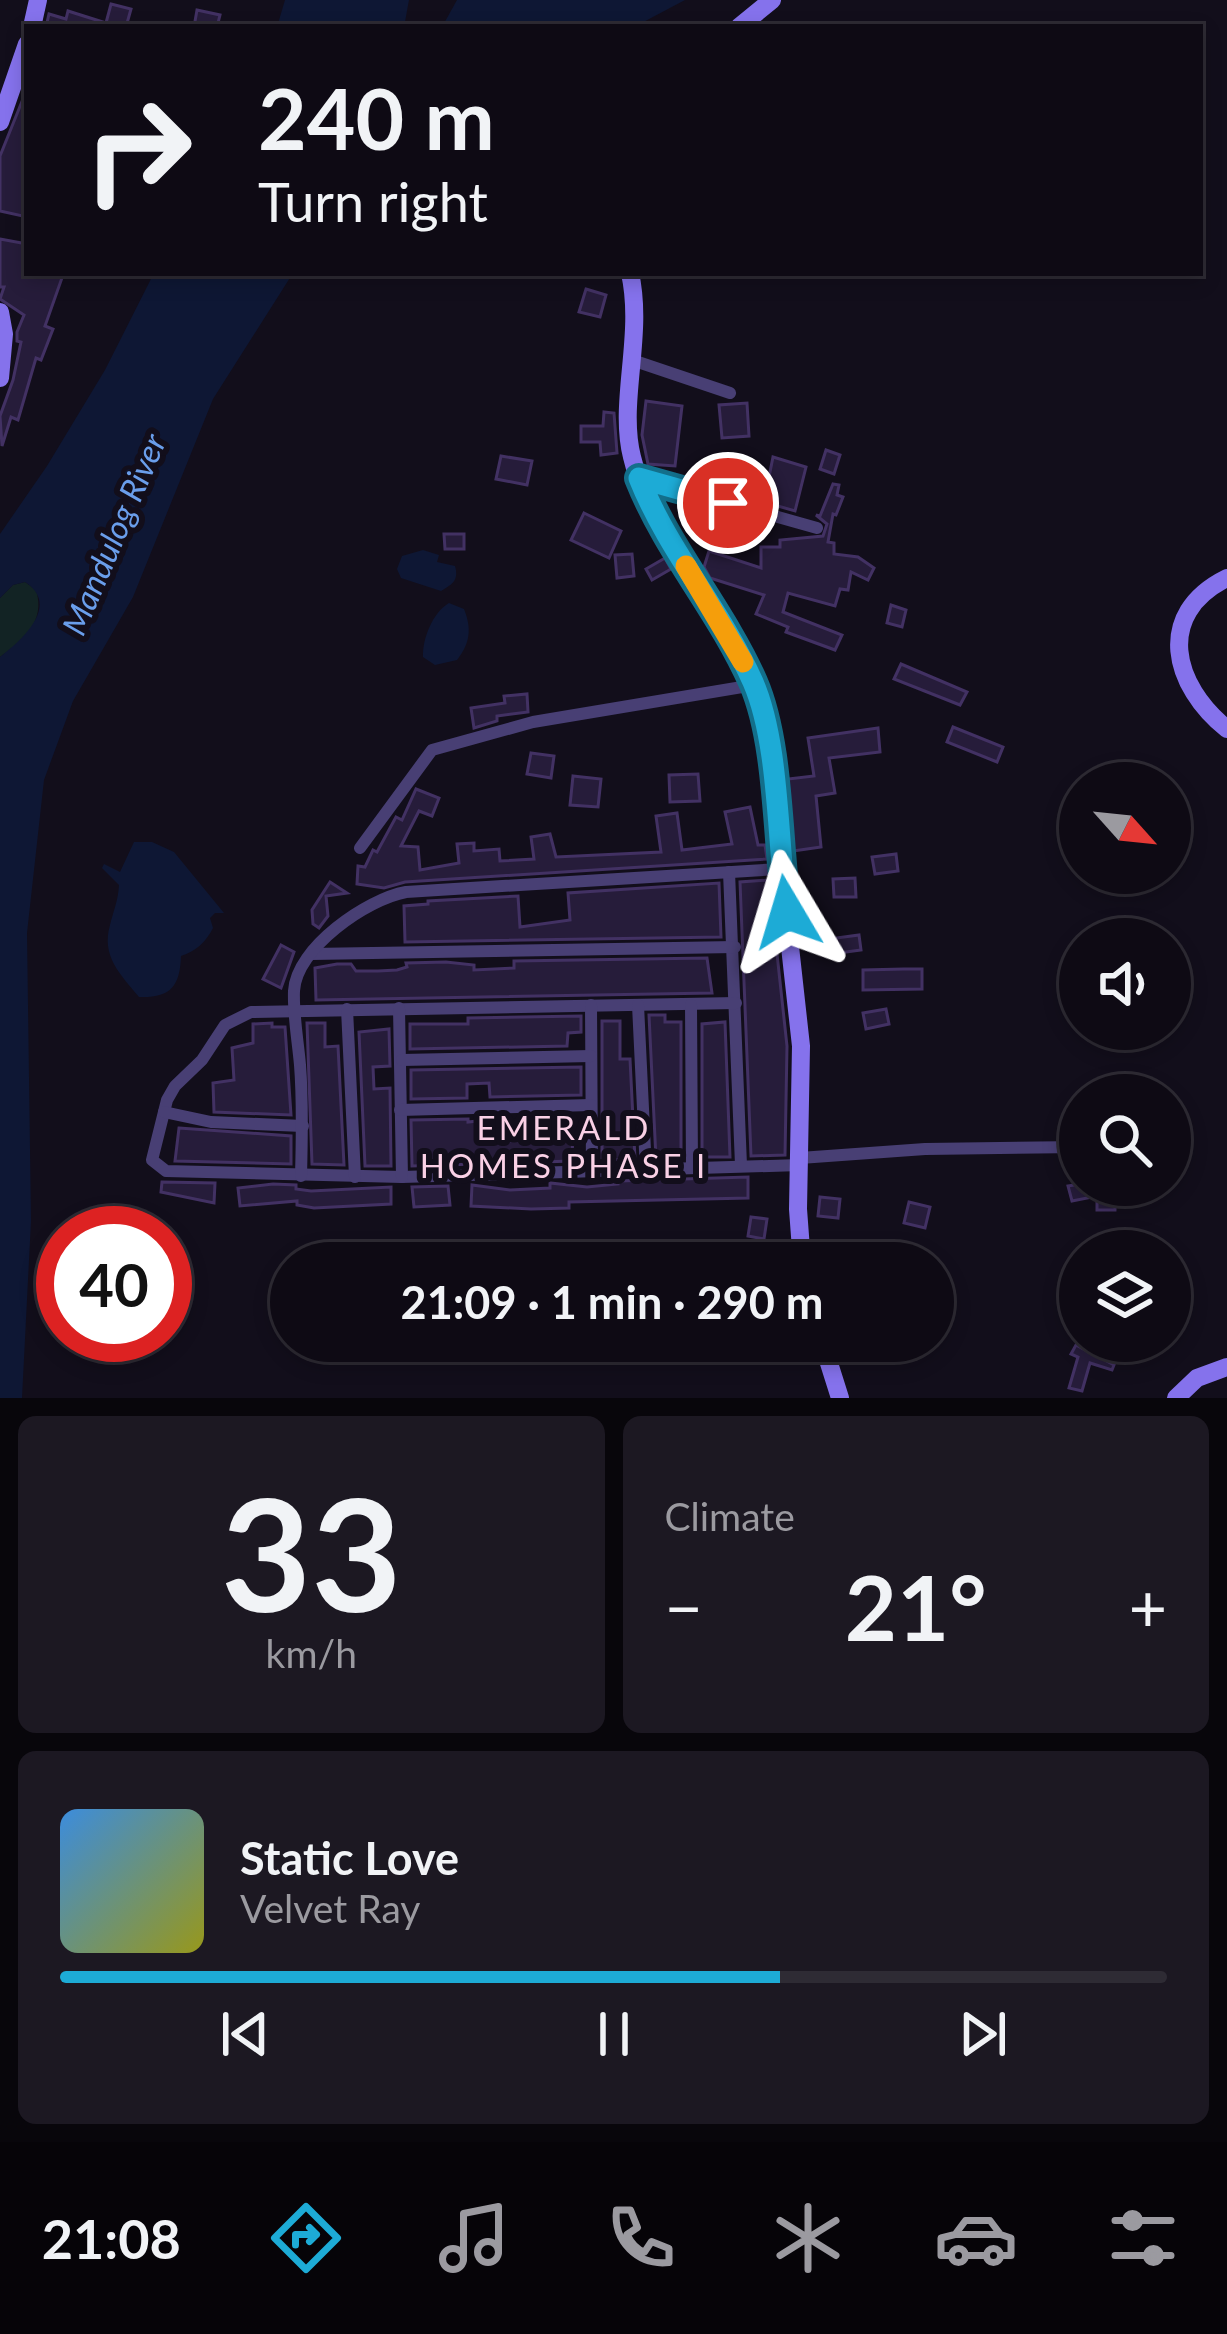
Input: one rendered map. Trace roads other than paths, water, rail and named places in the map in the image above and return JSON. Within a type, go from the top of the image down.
[{"type":"street","points":[[743,24],[772,0]]},
{"type":"street","points":[[0,122],[24,51]]},
{"type":"street","points":[[630,276],[637,324],[629,441],[639,478],[670,544],[724,627],[754,685],[765,721],[801,1046],[798,1242]]},
{"type":"street","points":[[0,312],[4,334],[0,379]]},
{"type":"street","points":[[634,361],[730,393]]},
{"type":"street","points":[[639,478],[817,528]]},
{"type":"street","points":[[1227,578],[1192,604],[1184,619],[1179,655],[1189,690],[1227,729]]},
{"type":"street","points":[[360,848],[432,750],[533,722],[754,685]]},
{"type":"street","points":[[301,1176],[296,982],[329,934],[390,895],[780,869]]},
{"type":"street","points":[[729,872],[741,1165]]},
{"type":"street","points":[[311,954],[735,947]]},
{"type":"street","points":[[736,1003],[251,1012],[230,1020],[202,1060],[176,1086],[152,1160],[158,1168],[402,1177],[592,1174],[800,1162],[925,1148],[1059,1147]]},
{"type":"street","points":[[591,1005],[592,1174]]},
{"type":"street","points":[[638,1005],[646,1171]]},
{"type":"street","points":[[691,1005],[692,1167]]},
{"type":"street","points":[[399,1008],[402,1177]]},
{"type":"street","points":[[347,1009],[355,1177]]},
{"type":"street","points":[[402,1060],[591,1056]]},
{"type":"street","points":[[400,1110],[591,1105]]},
{"type":"street","points":[[164,1112],[211,1122],[302,1126]]},
{"type":"street","points":[[829,1362],[840,1398]]},
{"type":"street","points":[[1176,1398],[1197,1378],[1227,1367]]},
{"type":"water","points":[[285,0],[409,0],[405,24],[278,24]]},
{"type":"water","points":[[457,0],[685,0],[640,24],[444,24]]},
{"type":"water","name":"Mandulog River","points":[[152,276],[291,276],[213,399],[133,597],[73,701],[44,780],[27,933],[31,1221],[22,1398],[0,1398],[0,657],[34,622],[39,601],[25,582],[13,585],[0,598],[0,534],[105,370]]},
{"type":"water","points":[[423,550],[439,555],[437,562],[455,566],[454,581],[441,591],[401,578],[397,569],[402,556]]},
{"type":"water","points":[[449,603],[464,609],[467,642],[457,660],[435,665],[423,657],[424,642],[433,619]]},
{"type":"water","points":[[134,842],[152,842],[174,852],[224,913],[210,918],[213,928],[207,938],[181,956],[171,989],[150,997],[139,997],[125,980],[108,946],[119,885],[102,868],[104,864],[120,872]]},
{"type":"district","name":"EMERALD HOMES PHASE I","points":[[564,1146]]}]
